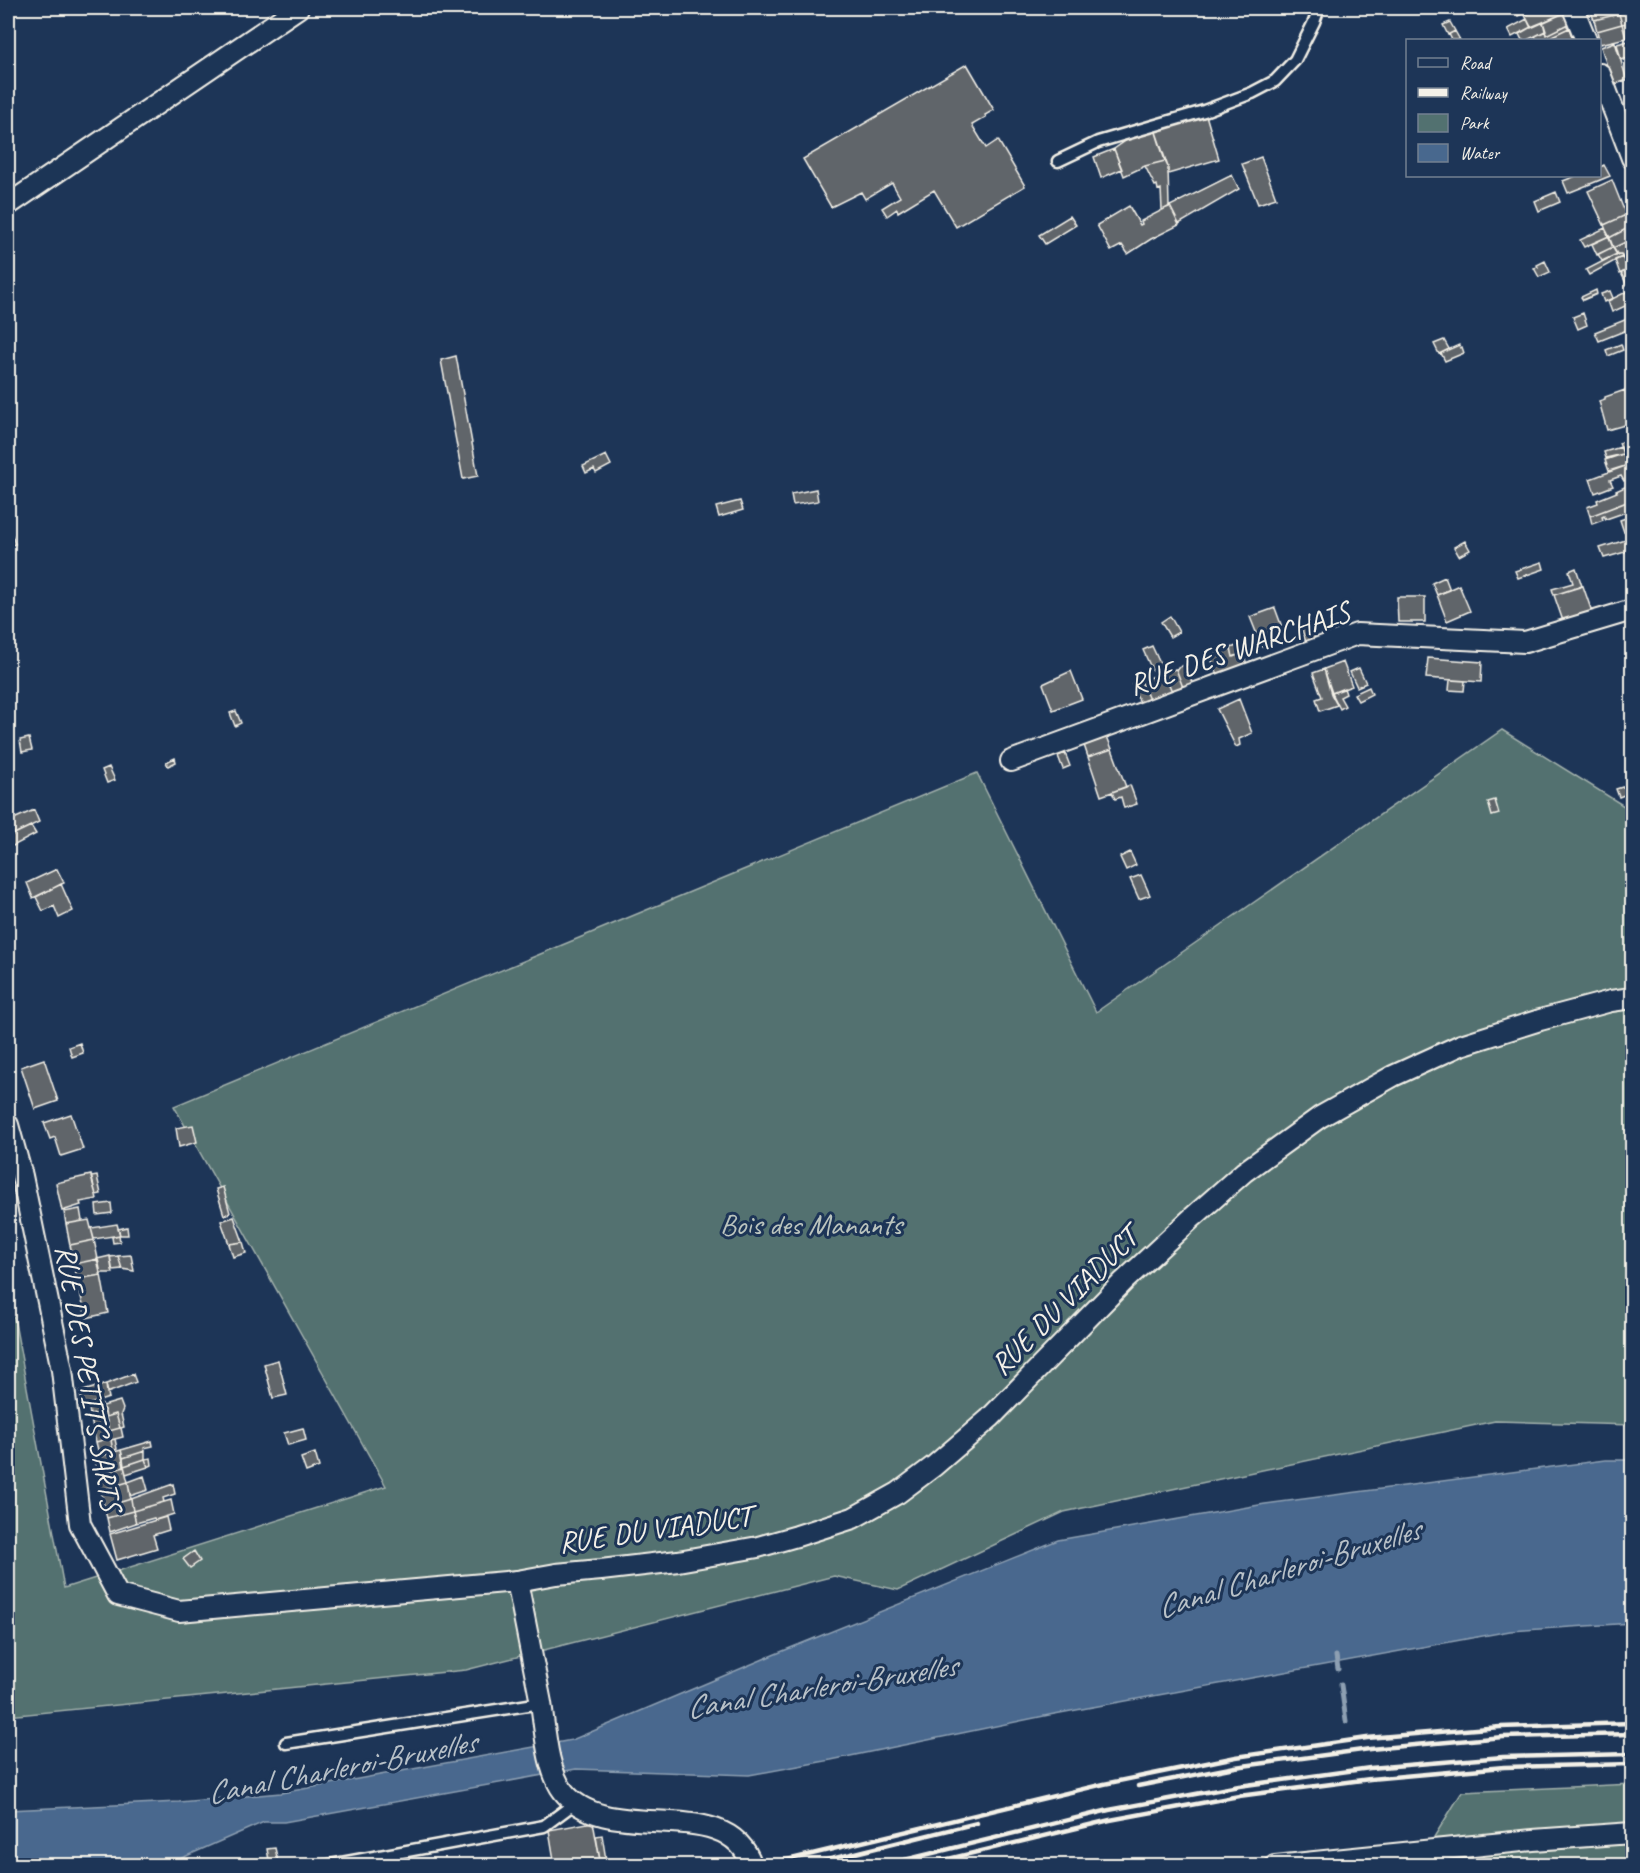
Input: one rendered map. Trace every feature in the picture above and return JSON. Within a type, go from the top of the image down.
[{"type":"street","points":[[8,205],[298,8]]},
{"type":"street","points":[[1573,8],[1586,39]]},
{"type":"street","points":[[1601,79],[1632,158]]},
{"type":"street","name":"RUE DES WARCHAIS","points":[[1011,761],[1357,634],[1525,642],[1632,610]]},
{"type":"street","name":"RUE DU VIADUCT","points":[[517,1581],[556,1574],[678,1561],[758,1547],[852,1518],[898,1493],[934,1466],[990,1418],[1124,1281],[1193,1217],[1244,1172],[1320,1117],[1393,1076],[1461,1045],[1540,1020],[1611,1001],[1632,998]]},
{"type":"street","name":"RUE DES PETITS SARTS","points":[[8,1125],[22,1176],[60,1360],[80,1524],[118,1594],[179,1611],[517,1581]]},
{"type":"street","points":[[517,1581],[547,1742],[555,1776],[563,1790],[575,1803],[605,1816],[700,1824],[719,1829],[737,1840],[752,1866]]},
{"type":"street","points":[[1275,1866],[1533,1840],[1632,1833]]},
{"type":"lane","points":[[1058,161],[1098,142],[1204,111],[1252,93],[1275,81],[1295,60],[1319,8]]},
{"type":"lane","points":[[286,1743],[541,1703]]},
{"type":"lane","points":[[325,1866],[544,1826],[575,1803]]},
{"type":"green space","name":"Bois des Manants","points":[[1502,730],[1632,811],[1632,1425],[1495,1421],[1064,1512],[898,1590],[834,1576],[466,1670],[8,1716],[8,1318],[14,1317],[64,1588],[386,1486],[174,1106],[977,773],[1096,1012]]},
{"type":"green space","points":[[1632,1784],[1632,1865],[1416,1866],[1462,1792]]},
{"type":"water","name":"Canal Charleroi-Bruxelles","points":[[1605,1460],[1632,1460],[1632,1623],[1510,1631],[1049,1715],[749,1775],[576,1769],[284,1822],[264,1822],[166,1865],[8,1865],[8,1810],[179,1802],[281,1793],[572,1740],[773,1655],[1058,1540],[1265,1504]]},
{"type":"building","points":[[1510,8],[1522,8],[1524,13],[1518,16],[1517,13],[1513,14]]},
{"type":"building","points":[[1522,8],[1539,8],[1525,15]]},
{"type":"building","points":[[1539,8],[1562,8],[1564,13],[1531,28],[1525,15]]},
{"type":"building","points":[[1590,8],[1618,8],[1619,14],[1594,20]]},
{"type":"building","points":[[1618,8],[1629,8],[1629,10],[1619,14]]},
{"type":"building","points":[[1632,9],[1632,22],[1622,24],[1619,14]]},
{"type":"building","points":[[1564,13],[1568,24],[1546,35],[1543,22]]},
{"type":"building","points":[[1619,14],[1622,24],[1597,31],[1594,20]]},
{"type":"building","points":[[1527,19],[1531,27],[1512,37],[1508,29]]},
{"type":"building","points":[[1450,22],[1455,31],[1448,35],[1443,25]]},
{"type":"building","points":[[1543,22],[1546,31],[1529,39],[1522,39],[1519,34]]},
{"type":"building","points":[[1632,22],[1632,36],[1626,38],[1622,24]]},
{"type":"building","points":[[1622,24],[1626,38],[1601,44],[1597,31]]},
{"type":"building","points":[[1566,25],[1569,28],[1552,36],[1553,39],[1536,39],[1535,36],[1545,31],[1546,35]]},
{"type":"building","points":[[1569,28],[1573,39],[1553,39],[1552,36]]},
{"type":"building","points":[[1455,31],[1459,39],[1452,39],[1449,34]]},
{"type":"building","points":[[1632,40],[1632,57],[1621,60],[1617,44]]},
{"type":"building","points":[[1615,42],[1627,80],[1613,85],[1601,47]]},
{"type":"building","points":[[967,64],[994,110],[972,125],[986,148],[998,140],[1025,186],[956,227],[934,190],[898,212],[897,209],[887,216],[882,208],[900,197],[892,183],[865,199],[861,192],[831,207],[803,159]]},
{"type":"building","points":[[1206,115],[1219,159],[1168,174],[1168,167],[1155,129]]},
{"type":"building","points":[[1155,129],[1165,161],[1145,166],[1124,176],[1114,149],[1134,135]]},
{"type":"building","points":[[1114,149],[1122,169],[1101,178],[1094,157]]},
{"type":"building","points":[[1261,157],[1276,198],[1258,204],[1242,164]]},
{"type":"building","points":[[1165,161],[1168,167],[1169,207],[1162,210],[1161,189],[1158,190],[1157,185],[1155,186],[1145,166]]},
{"type":"building","points":[[1604,165],[1610,176],[1568,193],[1563,181],[1573,177],[1601,177],[1601,166]]},
{"type":"building","points":[[1232,175],[1239,189],[1179,224],[1170,206]]},
{"type":"building","points":[[1612,180],[1626,215],[1604,225],[1588,191]]},
{"type":"building","points":[[1556,192],[1560,202],[1539,211],[1535,201]]},
{"type":"building","points":[[1129,206],[1140,225],[1141,221],[1170,206],[1179,225],[1128,254],[1122,245],[1111,251],[1097,225]]},
{"type":"building","points":[[1626,215],[1632,226],[1609,238],[1604,225]]},
{"type":"building","points":[[1070,216],[1076,225],[1045,244],[1039,235]]},
{"type":"building","points":[[1632,226],[1632,239],[1613,248],[1609,238]]},
{"type":"building","points":[[1605,228],[1609,236],[1584,247],[1580,240]]},
{"type":"building","points":[[1609,236],[1613,247],[1597,255],[1592,244]]},
{"type":"building","points":[[1632,239],[1632,261],[1626,265],[1621,254],[1617,255],[1613,248]]},
{"type":"building","points":[[1613,247],[1617,254],[1602,261],[1598,254]]},
{"type":"building","points":[[1621,254],[1622,257],[1589,275],[1586,270]]},
{"type":"building","points":[[1622,257],[1626,265],[1632,261],[1632,268],[1620,274],[1615,260]]},
{"type":"building","points":[[1545,261],[1550,272],[1539,277],[1534,268]]},
{"type":"building","points":[[1632,268],[1632,281],[1627,270]]},
{"type":"building","points":[[1627,270],[1632,281],[1627,285],[1621,273]]},
{"type":"building","points":[[1632,289],[1632,303],[1612,312],[1608,301]]},
{"type":"building","points":[[1596,290],[1597,294],[1583,300],[1581,297]]},
{"type":"building","points":[[1610,291],[1613,298],[1604,302],[1601,294]]},
{"type":"building","points":[[1583,313],[1587,325],[1578,329],[1573,317]]},
{"type":"building","points":[[1632,317],[1632,328],[1599,341],[1595,332]]},
{"type":"building","points":[[1632,338],[1632,346],[1628,348],[1626,344]]},
{"type":"building","points":[[1444,340],[1449,349],[1439,354],[1434,344]]},
{"type":"building","points":[[1621,344],[1623,350],[1608,356],[1606,350]]},
{"type":"building","points":[[1459,345],[1464,353],[1445,361],[1441,353]]},
{"type":"building","points":[[456,356],[478,476],[463,479],[441,360]]},
{"type":"building","points":[[1632,367],[1632,379],[1630,380],[1627,374]]},
{"type":"building","points":[[1625,390],[1628,401],[1632,400],[1632,423],[1607,430],[1599,401]]},
{"type":"building","points":[[1632,439],[1632,464],[1627,465],[1619,443]]},
{"type":"building","points":[[1621,447],[1623,454],[1606,458],[1604,452]]},
{"type":"building","points":[[1623,454],[1628,465],[1609,471],[1605,460]]},
{"type":"building","points":[[606,455],[611,465],[596,473],[594,469],[586,473],[583,466]]},
{"type":"building","points":[[1628,465],[1632,477],[1624,481],[1621,476],[1610,480],[1613,486],[1595,493],[1590,479]]},
{"type":"building","points":[[1629,485],[1632,500],[1590,516],[1587,507]]},
{"type":"building","points":[[816,489],[818,501],[793,505],[791,494]]},
{"type":"building","points":[[1632,500],[1632,515],[1631,516],[1627,502]]},
{"type":"building","points":[[740,501],[743,510],[719,517],[716,507]]},
{"type":"building","points":[[1627,502],[1629,511],[1606,519],[1604,516],[1603,520],[1592,524],[1590,516]]},
{"type":"building","points":[[1631,516],[1632,529],[1624,532],[1620,520]]},
{"type":"building","points":[[12,535],[15,544],[9,546],[8,536]]},
{"type":"building","points":[[1632,538],[1632,550],[1604,558],[1600,548]]},
{"type":"building","points":[[1465,541],[1470,550],[1459,556],[1454,547]]},
{"type":"building","points":[[1542,562],[1544,569],[1518,578],[1515,571]]},
{"type":"building","points":[[1576,568],[1582,586],[1554,595],[1552,589],[1573,583],[1569,571]]},
{"type":"building","points":[[1445,577],[1450,590],[1437,595],[1432,583]]},
{"type":"building","points":[[1459,585],[1470,611],[1447,621],[1437,595]]},
{"type":"building","points":[[1583,586],[1592,612],[1563,621],[1554,595]]},
{"type":"building","points":[[1397,597],[1425,597],[1425,622],[1398,622]]},
{"type":"building","points":[[1275,608],[1286,638],[1262,647],[1250,617]]},
{"type":"building","points":[[1170,616],[1179,632],[1170,637],[1161,622]]},
{"type":"building","points":[[1632,618],[1632,635],[1631,635],[1626,620]]},
{"type":"building","points":[[1311,623],[1315,638],[1306,642],[1301,627]]},
{"type":"building","points":[[1239,645],[1242,653],[1233,657],[1231,648]]},
{"type":"building","points":[[1152,646],[1164,672],[1157,675],[1154,669],[1152,670],[1143,650]]},
{"type":"building","points":[[1231,648],[1233,657],[1243,653],[1248,667],[1218,678],[1210,655]]},
{"type":"building","points":[[1428,658],[1482,662],[1481,682],[1426,678]]},
{"type":"building","points":[[1343,662],[1352,686],[1332,693],[1324,669]]},
{"type":"building","points":[[1186,664],[1193,686],[1184,690],[1176,669]]},
{"type":"building","points":[[1359,668],[1366,683],[1357,687],[1350,672]]},
{"type":"building","points":[[1176,669],[1184,690],[1173,694],[1164,672]]},
{"type":"building","points":[[1324,669],[1331,694],[1337,705],[1320,711],[1316,699],[1322,697],[1313,673]]},
{"type":"building","points":[[1071,671],[1082,699],[1053,710],[1043,684]]},
{"type":"building","points":[[1164,672],[1173,694],[1150,702],[1141,681]]},
{"type":"building","points":[[1450,680],[1465,681],[1464,691],[1449,690]]},
{"type":"building","points":[[1141,681],[1150,702],[1141,705],[1132,684]]},
{"type":"building","points":[[1369,687],[1372,694],[1358,701],[1354,694]]},
{"type":"building","points":[[1344,688],[1346,694],[1340,697],[1345,706],[1340,709],[1332,693]]},
{"type":"building","points":[[1239,699],[1252,733],[1239,739],[1240,745],[1236,747],[1217,709]]},
{"type":"building","points":[[236,711],[241,723],[235,726],[230,713]]},
{"type":"building","points":[[1106,734],[1112,749],[1088,757],[1083,742]]},
{"type":"building","points":[[29,738],[32,750],[22,752],[20,740]]},
{"type":"building","points":[[1112,749],[1126,787],[1101,796],[1088,757]]},
{"type":"building","points":[[1065,753],[1070,766],[1063,769],[1058,756]]},
{"type":"building","points":[[175,758],[176,762],[168,766],[166,762]]},
{"type":"building","points":[[109,767],[115,780],[107,783],[102,770]]},
{"type":"building","points":[[1632,784],[1632,792],[1619,797],[1616,789]]},
{"type":"building","points":[[1130,785],[1137,804],[1124,808],[1121,797],[1115,799],[1112,792]]},
{"type":"building","points":[[1495,800],[1499,814],[1492,816],[1488,802]]},
{"type":"building","points":[[34,810],[39,822],[14,834],[9,821]]},
{"type":"building","points":[[8,823],[14,834],[8,837]]},
{"type":"building","points":[[31,826],[36,834],[11,847],[8,837]]},
{"type":"building","points":[[1130,852],[1136,865],[1126,870],[1120,857]]},
{"type":"building","points":[[57,869],[64,883],[33,898],[27,883]]},
{"type":"building","points":[[1141,875],[1150,895],[1139,899],[1130,879]]},
{"type":"building","points":[[61,884],[73,911],[59,918],[54,906],[43,911],[36,897]]},
{"type":"building","points":[[80,1043],[83,1053],[72,1057],[69,1047]]},
{"type":"building","points":[[44,1059],[58,1101],[35,1109],[21,1067]]},
{"type":"building","points":[[71,1114],[83,1149],[61,1156],[55,1137],[50,1139],[44,1123]]},
{"type":"building","points":[[193,1125],[197,1142],[179,1147],[176,1128]]},
{"type":"building","points":[[91,1175],[97,1199],[80,1202],[81,1205],[62,1211],[56,1183]]},
{"type":"building","points":[[97,1176],[101,1194],[96,1195],[91,1177]]},
{"type":"building","points":[[223,1187],[230,1213],[224,1215],[216,1189]]},
{"type":"building","points":[[111,1203],[112,1213],[97,1215],[96,1205]]},
{"type":"building","points":[[80,1209],[82,1221],[66,1224],[64,1212]]},
{"type":"building","points":[[234,1217],[243,1242],[229,1244],[221,1221]]},
{"type":"building","points":[[89,1220],[94,1240],[70,1245],[66,1224]]},
{"type":"building","points":[[117,1224],[120,1235],[94,1239],[91,1228]]},
{"type":"building","points":[[127,1227],[128,1235],[120,1235],[118,1229]]},
{"type":"building","points":[[119,1235],[120,1242],[113,1243],[112,1237]]},
{"type":"building","points":[[94,1240],[98,1259],[74,1264],[70,1245]]},
{"type":"building","points":[[243,1242],[246,1253],[233,1257],[229,1244]]},
{"type":"building","points":[[131,1255],[134,1271],[122,1269],[118,1256]]},
{"type":"building","points":[[110,1256],[113,1273],[100,1273],[97,1259]]},
{"type":"building","points":[[118,1256],[122,1269],[112,1270],[110,1257]]},
{"type":"building","points":[[98,1259],[101,1275],[77,1279],[74,1264]]},
{"type":"building","points":[[101,1275],[108,1313],[86,1318],[77,1279]]},
{"type":"building","points":[[278,1360],[287,1395],[273,1398],[264,1364]]},
{"type":"building","points":[[133,1374],[136,1382],[107,1393],[106,1384]]},
{"type":"building","points":[[106,1384],[109,1398],[83,1406],[80,1392]]},
{"type":"building","points":[[120,1401],[123,1409],[121,1414],[124,1427],[121,1428],[123,1437],[111,1440],[113,1451],[99,1454],[96,1442],[110,1438],[109,1431],[120,1428],[116,1414],[106,1417],[103,1406]]},
{"type":"building","points":[[102,1404],[104,1412],[90,1415],[89,1408]]},
{"type":"building","points":[[105,1412],[110,1438],[96,1442],[90,1415]]},
{"type":"building","points":[[116,1414],[120,1428],[109,1431],[106,1417]]},
{"type":"building","points":[[303,1428],[306,1440],[288,1445],[284,1433]]},
{"type":"building","points":[[115,1439],[117,1449],[113,1451],[111,1440]]},
{"type":"building","points":[[152,1441],[153,1446],[144,1448],[145,1451],[123,1458],[121,1450]]},
{"type":"building","points":[[121,1450],[124,1467],[98,1475],[95,1458]]},
{"type":"building","points":[[145,1451],[145,1459],[124,1466],[123,1458]]},
{"type":"building","points":[[315,1453],[319,1467],[306,1472],[301,1458]]},
{"type":"building","points":[[151,1458],[152,1465],[148,1467],[145,1459]]},
{"type":"building","points":[[145,1459],[148,1467],[126,1474],[124,1466]]},
{"type":"building","points":[[124,1467],[128,1482],[101,1490],[98,1475]]},
{"type":"building","points":[[144,1476],[148,1490],[130,1496],[128,1482]]},
{"type":"building","points":[[128,1482],[131,1499],[104,1507],[101,1490]]},
{"type":"building","points":[[173,1484],[175,1494],[163,1498],[164,1502],[133,1511],[131,1499]]},
{"type":"building","points":[[131,1499],[133,1511],[107,1518],[104,1507]]},
{"type":"building","points":[[171,1500],[174,1514],[136,1523],[133,1511]]},
{"type":"building","points":[[133,1511],[136,1523],[110,1532],[107,1518]]},
{"type":"building","points":[[166,1517],[169,1530],[153,1535],[157,1548],[117,1560],[110,1534]]},
{"type":"building","points":[[194,1551],[200,1561],[190,1568],[183,1559]]},
{"type":"building","points":[[593,1822],[601,1866],[555,1866],[549,1830]]},
{"type":"building","points":[[602,1835],[607,1866],[601,1866],[596,1836]]},
{"type":"building","points":[[275,1848],[279,1866],[270,1866],[267,1849]]},
{"type":"waterway","points":[[1336,1656],[1338,1669]]},
{"type":"waterway","points":[[1341,1685],[1346,1721]]},
{"type":"railway","points":[[762,1866],[1104,1784],[1236,1757],[1367,1738],[1500,1727],[1632,1723]]},
{"type":"railway","points":[[1138,1786],[1235,1767],[1370,1749],[1503,1737],[1632,1734]]},
{"type":"railway","points":[[880,1866],[1109,1810],[1239,1786],[1370,1768],[1503,1757],[1632,1754]]},
{"type":"railway","points":[[919,1866],[1110,1820],[1239,1796],[1370,1779],[1504,1767],[1632,1764]]},
{"type":"railway","points":[[803,1866],[977,1823]]}]
